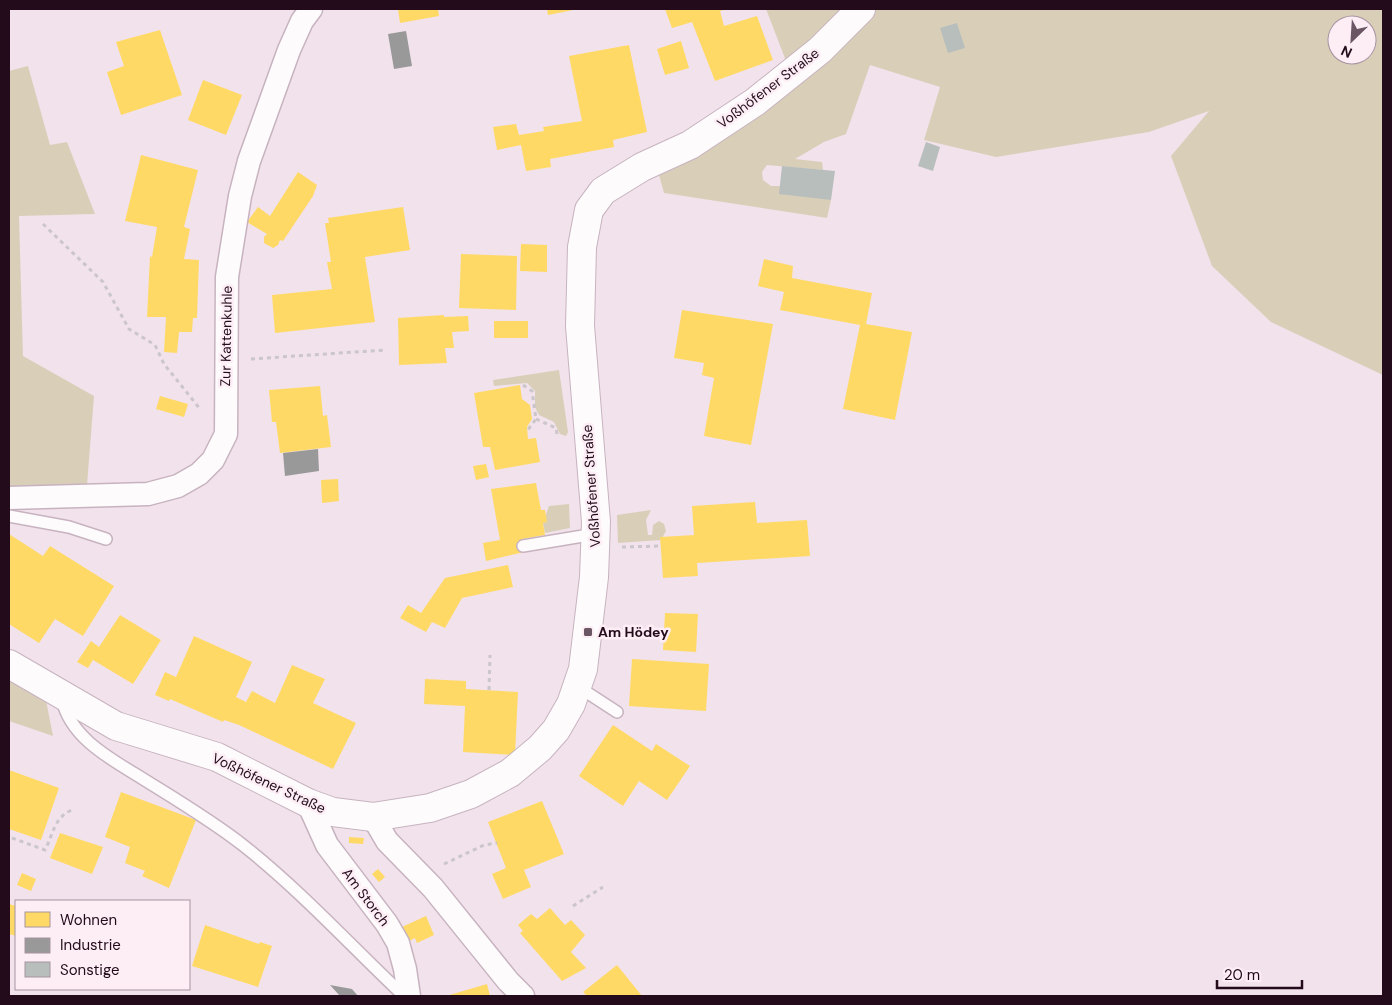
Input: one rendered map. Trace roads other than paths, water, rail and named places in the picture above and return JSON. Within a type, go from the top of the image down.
[{"type":"street","name":"Zur Kattenkuhle","points":[[9,498],[148,494],[178,486],[200,474],[213,460],[226,434],[227,277],[240,196],[250,161],[289,50],[302,22],[311,9]]},
{"type":"street","name":"Voßhöfener Straße","points":[[9,664],[116,726],[217,757],[308,803],[333,812],[373,817],[430,808],[471,794],[510,773],[540,748],[556,730],[571,704],[584,660],[594,577],[595,541],[580,326],[582,247],[589,210],[603,191],[642,167],[690,146],[755,102],[820,50],[861,9]]},
{"type":"street","name":"Am Storch","points":[[308,803],[327,845],[387,924],[398,943],[405,969],[409,996]]},
{"type":"street","points":[[373,817],[387,841],[424,878],[508,981],[523,996]]},
{"type":"lane","points":[[9,516],[69,527],[106,539]]},
{"type":"lane","points":[[523,546],[595,541]]},
{"type":"lane","points":[[577,686],[617,712]]},
{"type":"lane","points":[[62,694],[65,713],[95,748],[244,846],[404,996]]},
{"type":"place","name":"Am Hödey","points":[[588,632]]}]
